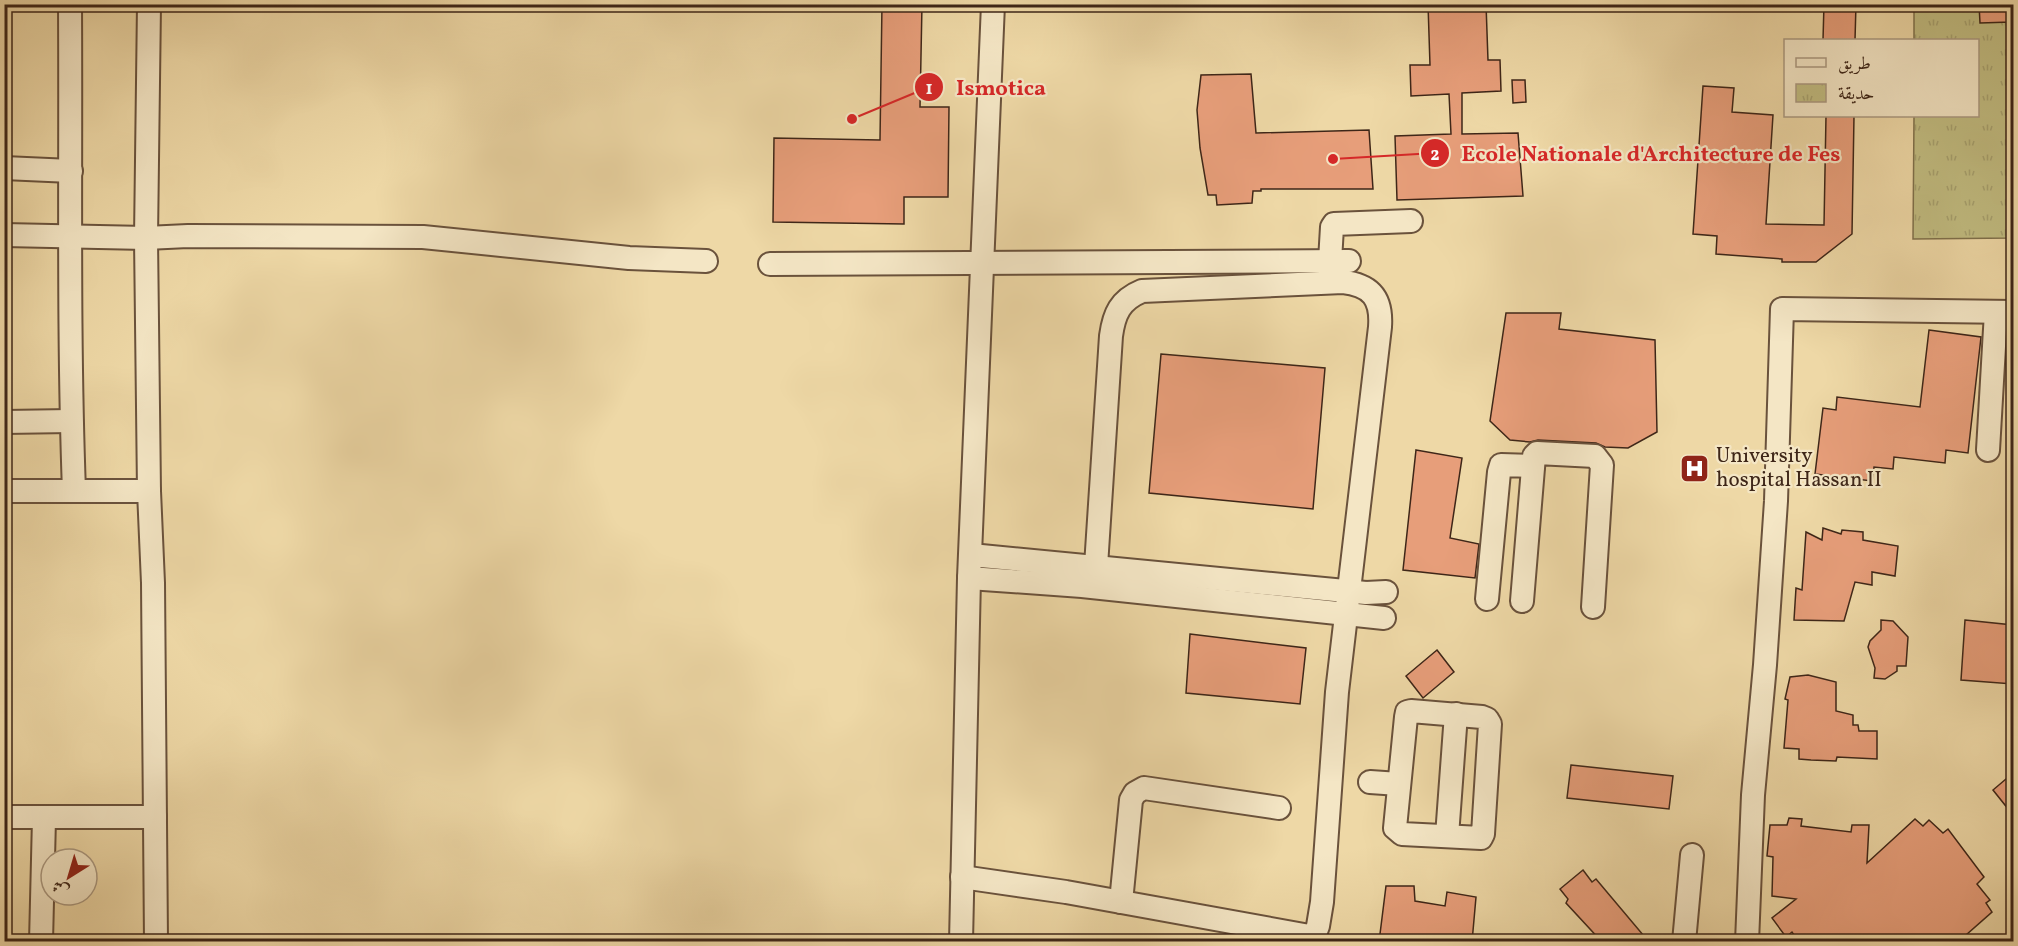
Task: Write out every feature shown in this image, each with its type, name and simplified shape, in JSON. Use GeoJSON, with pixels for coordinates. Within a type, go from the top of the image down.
{"type":"FeatureCollection","features":[{"type":"Feature","properties":{"kind":"street"},"geometry":{"type":"LineString","coordinates":[[70,4],[71,421],[74,491]]}},
{"type":"Feature","properties":{"kind":"street"},"geometry":{"type":"LineString","coordinates":[[149,4],[146,238],[149,490],[153,583],[156,942]]}},
{"type":"Feature","properties":{"kind":"street"},"geometry":{"type":"LineString","coordinates":[[961,942],[969,578],[993,4]]}},
{"type":"Feature","properties":{"kind":"street"},"geometry":{"type":"LineString","coordinates":[[4,168],[71,171]]}},
{"type":"Feature","properties":{"kind":"street"},"geometry":{"type":"LineString","coordinates":[[770,264],[1340,261],[1332,227],[1334,224],[1411,221]]}},
{"type":"Feature","properties":{"kind":"street"},"geometry":{"type":"LineString","coordinates":[[4,235],[146,238],[188,236],[423,237],[628,258],[706,261]]}},
{"type":"Feature","properties":{"kind":"street"},"geometry":{"type":"LineString","coordinates":[[962,877],[1121,902],[1313,939],[1322,902],[1337,692],[1381,319],[1375,296],[1357,283],[1343,282],[1142,291],[1128,298],[1121,305],[1113,321],[1111,336],[1096,566]]}},
{"type":"Feature","properties":{"kind":"street"},"geometry":{"type":"LineString","coordinates":[[1747,942],[1753,795],[1765,665],[1776,501],[1782,309],[2005,312],[1988,450]]}},
{"type":"Feature","properties":{"kind":"street"},"geometry":{"type":"LineString","coordinates":[[4,422],[71,421]]}},
{"type":"Feature","properties":{"kind":"street"},"geometry":{"type":"LineString","coordinates":[[1522,601],[1534,456],[1537,453],[1595,456],[1602,465],[1593,607]]}},
{"type":"Feature","properties":{"kind":"street"},"geometry":{"type":"LineString","coordinates":[[1487,599],[1498,472],[1501,465],[1506,464],[1533,466]]}},
{"type":"Feature","properties":{"kind":"street"},"geometry":{"type":"LineString","coordinates":[[4,491],[149,490]]}},
{"type":"Feature","properties":{"kind":"street"},"geometry":{"type":"LineString","coordinates":[[971,555],[1068,574],[1346,615],[1384,618]]}},
{"type":"Feature","properties":{"kind":"street"},"geometry":{"type":"LineString","coordinates":[[969,578],[1068,574],[1096,566],[1350,591],[1386,592]]}},
{"type":"Feature","properties":{"kind":"street"},"geometry":{"type":"LineString","coordinates":[[1407,712],[1456,714],[1482,717],[1490,724],[1481,838],[1397,832],[1395,828],[1407,712]]}},
{"type":"Feature","properties":{"kind":"street"},"geometry":{"type":"LineString","coordinates":[[1447,836],[1456,714]]}},
{"type":"Feature","properties":{"kind":"street"},"geometry":{"type":"LineString","coordinates":[[1370,782],[1399,784]]}},
{"type":"Feature","properties":{"kind":"street"},"geometry":{"type":"LineString","coordinates":[[1121,902],[1131,800],[1135,793],[1144,788],[1279,808]]}},
{"type":"Feature","properties":{"kind":"street"},"geometry":{"type":"LineString","coordinates":[[4,818],[155,818]]}},
{"type":"Feature","properties":{"kind":"street"},"geometry":{"type":"LineString","coordinates":[[41,942],[44,818]]}},
{"type":"Feature","properties":{"kind":"street"},"geometry":{"type":"LineString","coordinates":[[1684,942],[1692,855]]}},
{"type":"Feature","properties":{"kind":"green space"},"geometry":{"type":"Polygon","coordinates":[[[1914,5],[2013,5],[2013,238],[1913,239],[1914,117],[1979,117],[1979,39],[1914,39],[1914,5]]]}},
{"type":"Feature","properties":{"kind":"building"},"geometry":{"type":"Polygon","coordinates":[[[882,4],[922,4],[920,107],[949,107],[948,197],[904,197],[904,224],[773,222],[774,138],[880,140],[882,4]]]}},
{"type":"Feature","properties":{"kind":"building"},"geometry":{"type":"Polygon","coordinates":[[[1428,4],[1486,4],[1488,60],[1500,60],[1501,91],[1462,93],[1462,134],[1518,133],[1523,196],[1397,200],[1395,136],[1451,134],[1449,94],[1411,96],[1410,65],[1430,65],[1428,4]]]}},
{"type":"Feature","properties":{"kind":"building"},"geometry":{"type":"Polygon","coordinates":[[[1824,4],[1856,4],[1855,39],[1823,39],[1824,4]]]}},
{"type":"Feature","properties":{"kind":"building"},"geometry":{"type":"Polygon","coordinates":[[[1979,4],[2010,4],[2011,22],[1980,23],[1979,4]]]}},
{"type":"Feature","properties":{"kind":"building"},"geometry":{"type":"Polygon","coordinates":[[[1251,74],[1256,133],[1369,130],[1373,189],[1261,189],[1261,191],[1253,191],[1252,203],[1217,205],[1216,195],[1208,195],[1200,148],[1197,110],[1201,75],[1251,74]]]}},
{"type":"Feature","properties":{"kind":"building"},"geometry":{"type":"Polygon","coordinates":[[[1512,80],[1525,80],[1526,102],[1513,103],[1512,80]]]}},
{"type":"Feature","properties":{"kind":"building"},"geometry":{"type":"Polygon","coordinates":[[[1703,86],[1734,88],[1732,112],[1773,115],[1766,224],[1824,225],[1826,117],[1854,117],[1852,234],[1816,262],[1782,262],[1782,259],[1716,254],[1717,236],[1693,234],[1703,86]]]}},
{"type":"Feature","properties":{"kind":"building"},"geometry":{"type":"Polygon","coordinates":[[[1506,313],[1561,313],[1559,329],[1655,340],[1657,432],[1628,448],[1605,447],[1596,443],[1510,440],[1490,421],[1506,313]]]}},
{"type":"Feature","properties":{"kind":"building"},"geometry":{"type":"Polygon","coordinates":[[[1929,330],[1981,337],[1968,453],[1946,450],[1945,463],[1894,457],[1893,469],[1874,467],[1872,481],[1815,474],[1823,408],[1836,410],[1837,397],[1920,407],[1929,330]]]}},
{"type":"Feature","properties":{"kind":"building"},"geometry":{"type":"Polygon","coordinates":[[[1161,354],[1325,368],[1313,509],[1149,493],[1161,354]]]}},
{"type":"Feature","properties":{"kind":"building"},"geometry":{"type":"Polygon","coordinates":[[[1416,450],[1462,458],[1450,538],[1479,544],[1475,578],[1403,570],[1416,450]]]}},
{"type":"Feature","properties":{"kind":"building"},"geometry":{"type":"Polygon","coordinates":[[[1823,528],[1841,534],[1842,530],[1863,532],[1863,540],[1898,546],[1895,576],[1872,572],[1872,585],[1855,582],[1844,621],[1794,620],[1796,588],[1802,590],[1806,532],[1822,540],[1823,528]]]}},
{"type":"Feature","properties":{"kind":"building"},"geometry":{"type":"Polygon","coordinates":[[[1881,620],[1893,621],[1908,637],[1906,666],[1897,666],[1897,671],[1885,679],[1874,678],[1875,668],[1868,647],[1870,641],[1881,630],[1881,620]]]}},
{"type":"Feature","properties":{"kind":"building"},"geometry":{"type":"Polygon","coordinates":[[[1965,620],[2013,625],[2013,684],[1961,680],[1965,620]]]}},
{"type":"Feature","properties":{"kind":"building"},"geometry":{"type":"Polygon","coordinates":[[[1190,634],[1306,648],[1300,704],[1186,693],[1190,634]]]}},
{"type":"Feature","properties":{"kind":"building"},"geometry":{"type":"Polygon","coordinates":[[[1437,650],[1454,672],[1423,698],[1406,676],[1437,650]]]}},
{"type":"Feature","properties":{"kind":"building"},"geometry":{"type":"Polygon","coordinates":[[[1808,675],[1836,682],[1836,711],[1853,715],[1853,725],[1858,725],[1859,731],[1877,731],[1877,759],[1837,757],[1836,761],[1799,759],[1799,749],[1784,748],[1788,700],[1785,699],[1790,677],[1808,675]]]}},
{"type":"Feature","properties":{"kind":"building"},"geometry":{"type":"Polygon","coordinates":[[[1571,765],[1673,776],[1669,809],[1567,798],[1571,765]]]}},
{"type":"Feature","properties":{"kind":"building"},"geometry":{"type":"Polygon","coordinates":[[[2013,773],[2013,815],[1993,790],[2013,773]]]}},
{"type":"Feature","properties":{"kind":"building"},"geometry":{"type":"Polygon","coordinates":[[[1789,818],[1802,819],[1801,826],[1851,832],[1852,825],[1869,825],[1867,863],[1915,819],[1923,826],[1929,820],[1943,833],[1948,829],[1984,877],[1977,884],[1990,900],[1986,903],[1992,912],[1958,942],[1799,942],[1792,932],[1786,937],[1772,918],[1796,899],[1772,896],[1773,857],[1767,856],[1770,825],[1787,825],[1789,818]]]}},
{"type":"Feature","properties":{"kind":"building"},"geometry":{"type":"Polygon","coordinates":[[[1583,870],[1592,882],[1596,879],[1649,942],[1602,942],[1566,903],[1568,899],[1560,889],[1583,870]]]}},
{"type":"Feature","properties":{"kind":"building"},"geometry":{"type":"Polygon","coordinates":[[[1386,886],[1414,886],[1415,901],[1445,906],[1447,892],[1476,897],[1472,942],[1379,942],[1386,886]]]}},
{"type":"Feature","properties":{"kind":"place","name":"Ismotica"},"geometry":{"type":"Point","coordinates":[852,119]}},
{"type":"Feature","properties":{"kind":"place","name":"Ecole Nationale d'Architecture de Fes"},"geometry":{"type":"Point","coordinates":[1333,159]}},
{"type":"Feature","properties":{"kind":"place","name":"University hospital Hassan II"},"geometry":{"type":"Point","coordinates":[1695,468]}}]}
